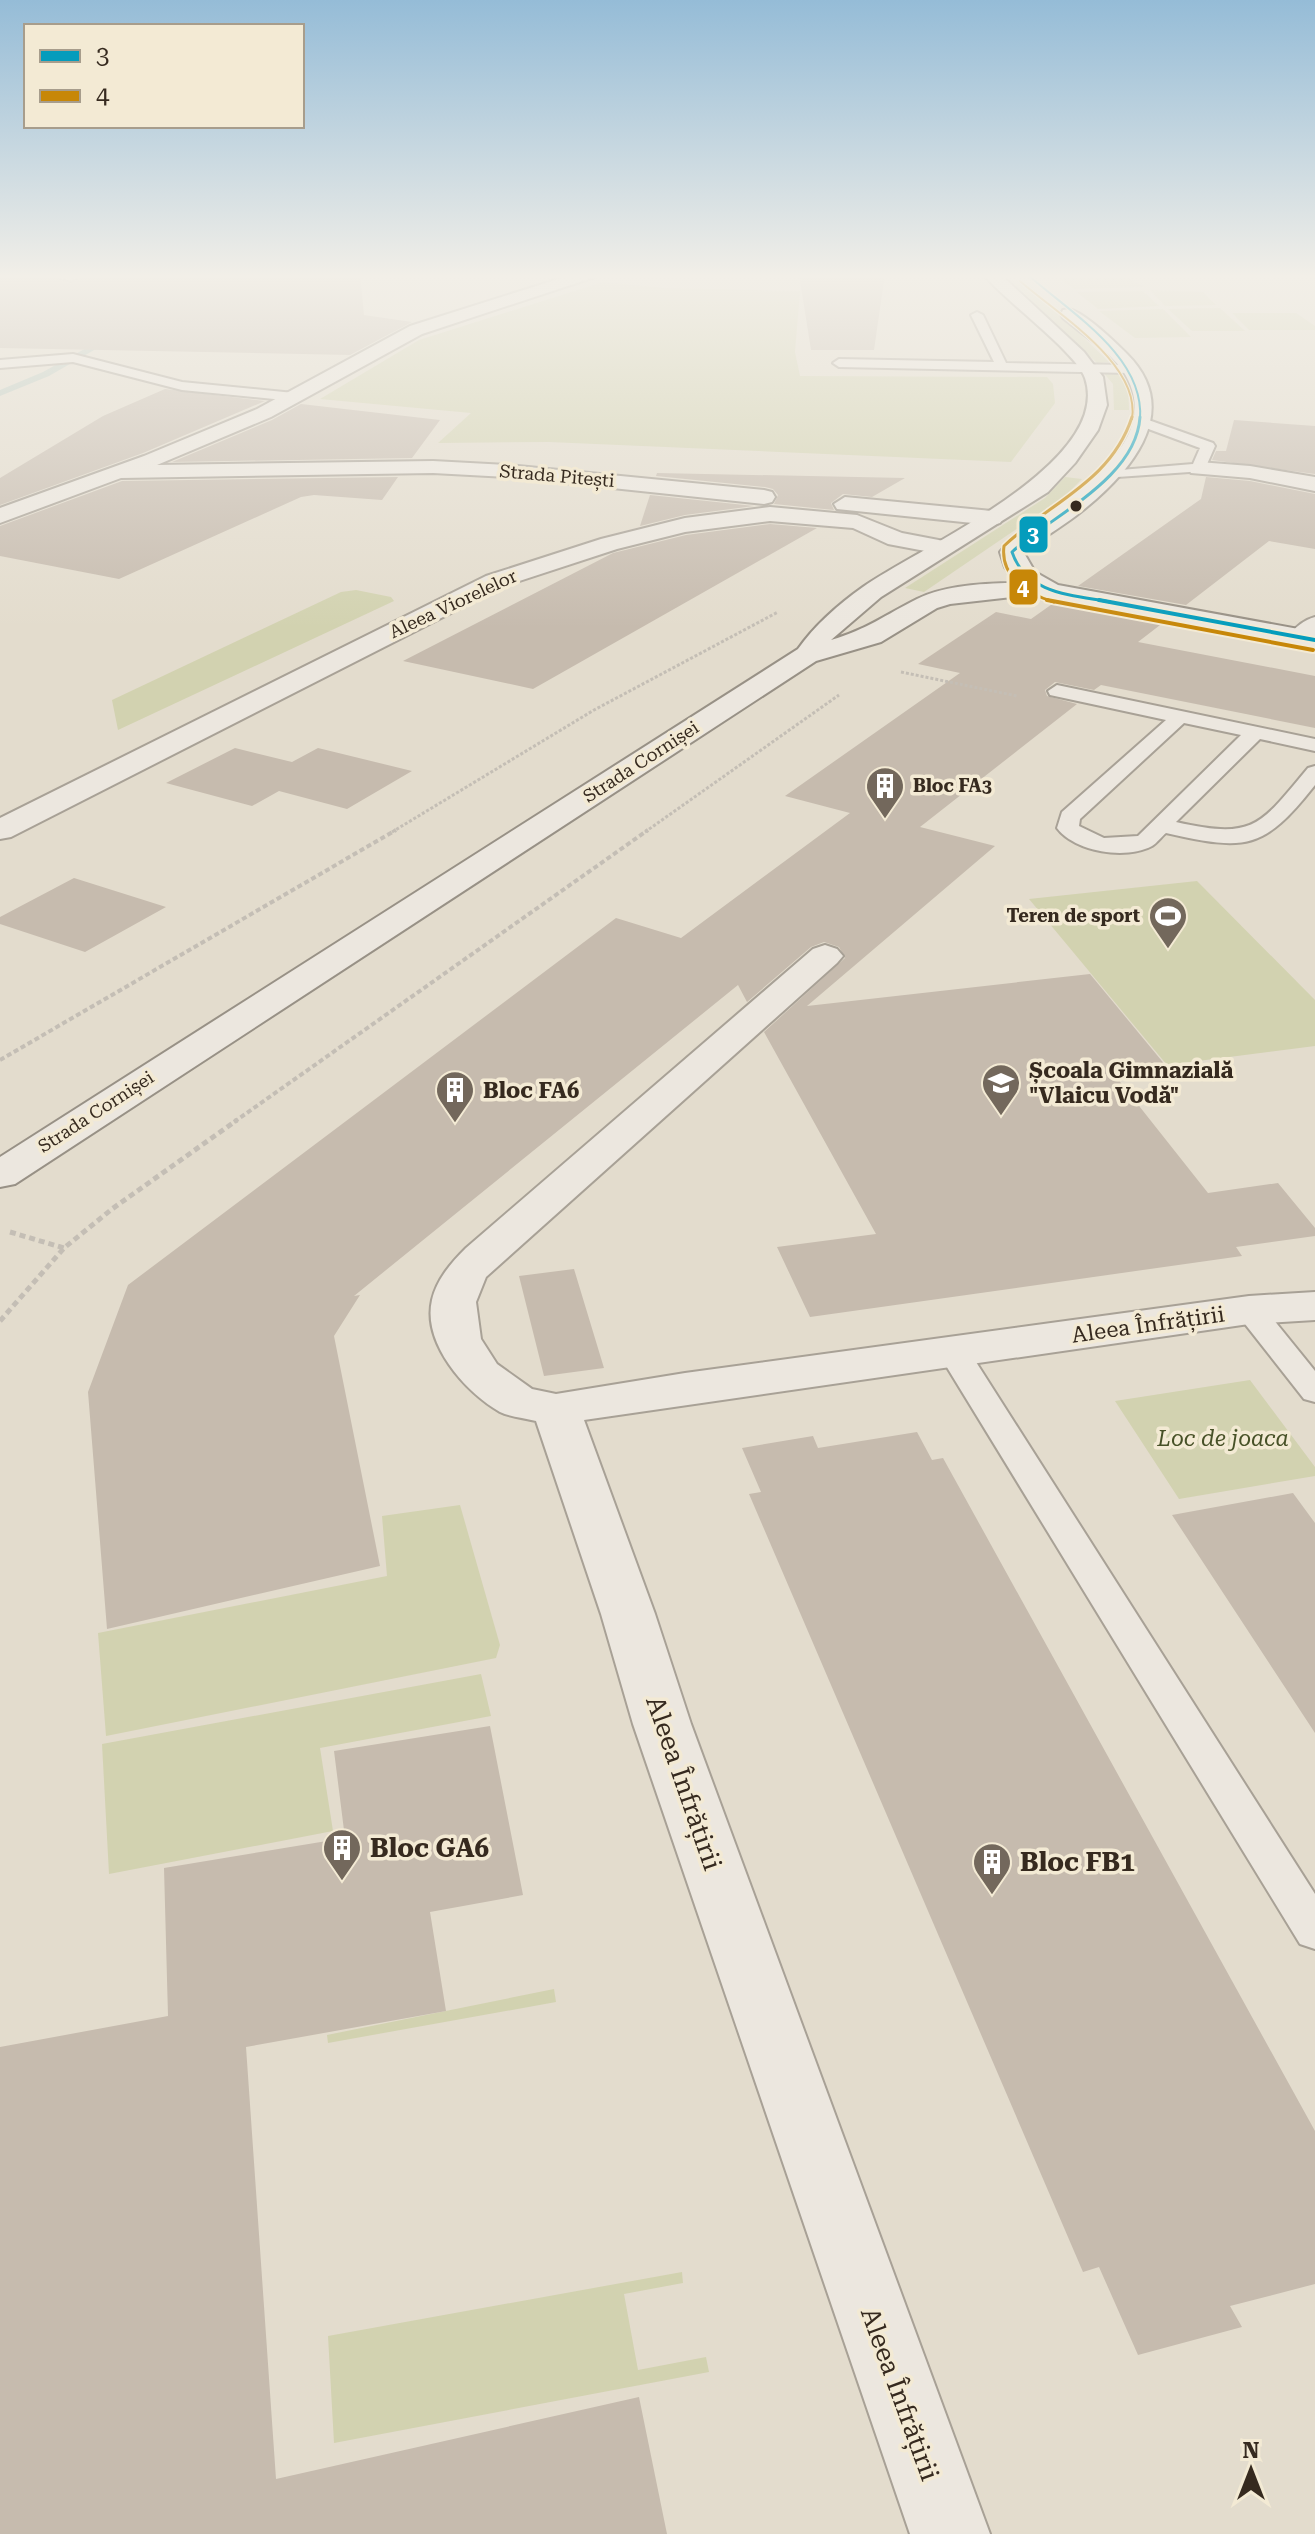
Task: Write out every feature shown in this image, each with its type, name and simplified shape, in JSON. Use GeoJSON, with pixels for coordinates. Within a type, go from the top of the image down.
{"type":"FeatureCollection","features":[{"type":"Feature","properties":{"kind":"street","name":"Strada Pitești"},"geometry":{"type":"LineString","coordinates":[[0,516],[120,472],[264,413],[303,392]]}},
{"type":"Feature","properties":{"kind":"street"},"geometry":{"type":"LineString","coordinates":[[1098,392],[1093,418],[1140,421]]}},
{"type":"Feature","properties":{"kind":"street"},"geometry":{"type":"LineString","coordinates":[[1052,591],[1029,582],[1019,571],[1012,552],[1088,496],[1108,475],[1132,444],[1140,421],[1141,392]]}},
{"type":"Feature","properties":{"kind":"street","name":"Strada Cornișei"},"geometry":{"type":"LineString","coordinates":[[0,1175],[807,655],[821,635],[843,614],[941,547],[1040,487],[1068,459],[1093,418]]}},
{"type":"Feature","properties":{"kind":"street","name":"Strada Pitești"},"geometry":{"type":"LineString","coordinates":[[120,472],[304,467],[507,471],[992,518]]}},
{"type":"Feature","properties":{"kind":"street"},"geometry":{"type":"LineString","coordinates":[[1199,468],[1250,472],[1315,484]]}},
{"type":"Feature","properties":{"kind":"street"},"geometry":{"type":"LineString","coordinates":[[1058,469],[1108,475]]}},
{"type":"Feature","properties":{"kind":"street","name":"Aleea Viorelelor"},"geometry":{"type":"LineString","coordinates":[[0,830],[495,581],[609,544],[685,525],[770,514],[857,522],[896,539],[941,547]]}},
{"type":"Feature","properties":{"kind":"street"},"geometry":{"type":"LineString","coordinates":[[807,655],[872,636],[928,603],[947,597],[1012,590],[1052,591],[1310,634]]}},
{"type":"Feature","properties":{"kind":"street"},"geometry":{"type":"LineString","coordinates":[[556,1409],[518,1402],[480,1374],[458,1339],[454,1302],[466,1273],[825,956]]}},
{"type":"Feature","properties":{"kind":"street","name":"Aleea Înfrățirii"},"geometry":{"type":"LineString","coordinates":[[950,2534],[662,1724],[623,1600],[556,1409],[1249,1310],[1315,1306]]}},
{"type":"Feature","properties":{"kind":"lane"},"geometry":{"type":"LineString","coordinates":[[246,392],[294,397]]}},
{"type":"Feature","properties":{"kind":"lane"},"geometry":{"type":"LineString","coordinates":[[1108,475],[1199,468],[1208,446],[1140,421]]}},
{"type":"Feature","properties":{"kind":"lane"},"geometry":{"type":"LineString","coordinates":[[1057,691],[1315,745]]}},
{"type":"Feature","properties":{"kind":"lane"},"geometry":{"type":"LineString","coordinates":[[1180,717],[1070,817],[1068,828],[1079,839],[1126,845],[1145,841],[1255,733]]}},
{"type":"Feature","properties":{"kind":"lane"},"geometry":{"type":"LineString","coordinates":[[1161,825],[1213,836],[1242,836],[1267,827],[1315,772]]}},
{"type":"Feature","properties":{"kind":"lane","name":"Aleea Înfrățirii"},"geometry":{"type":"LineString","coordinates":[[1249,1310],[1315,1392]]}},
{"type":"Feature","properties":{"kind":"lane"},"geometry":{"type":"LineString","coordinates":[[953,1351],[1315,1931]]}},
{"type":"Feature","properties":{"kind":"path"},"geometry":{"type":"LineString","coordinates":[[0,1060],[379,840],[594,710],[783,609]]}},
{"type":"Feature","properties":{"kind":"path"},"geometry":{"type":"LineString","coordinates":[[893,670],[1028,698],[1057,691]]}},
{"type":"Feature","properties":{"kind":"path"},"geometry":{"type":"LineString","coordinates":[[0,1321],[64,1248],[112,1209],[841,693]]}},
{"type":"Feature","properties":{"kind":"path"},"geometry":{"type":"LineString","coordinates":[[10,1232],[64,1248]]}},
{"type":"Feature","properties":{"kind":"green space"},"geometry":{"type":"Polygon","coordinates":[[[331,392],[1054,392],[1055,403],[1011,462],[549,442],[438,443],[471,413],[320,399],[331,392]]]}},
{"type":"Feature","properties":{"kind":"green space"},"geometry":{"type":"Polygon","coordinates":[[[1113,392],[1128,392],[1129,410],[1114,410],[1113,392]]]}},
{"type":"Feature","properties":{"kind":"green space"},"geometry":{"type":"Polygon","coordinates":[[[1065,477],[1082,479],[1065,496],[924,592],[905,588],[1045,498],[1065,477]]]}},
{"type":"Feature","properties":{"kind":"green space"},"geometry":{"type":"Polygon","coordinates":[[[356,590],[391,597],[394,601],[118,730],[112,700],[341,592],[356,590]]]}},
{"type":"Feature","properties":{"kind":"green space","name":"Teren de sport"},"geometry":{"type":"Polygon","coordinates":[[[1197,881],[1315,1000],[1315,1046],[1167,1065],[1029,899],[1197,881]]]}},
{"type":"Feature","properties":{"kind":"green space","name":"Loc de joaca"},"geometry":{"type":"Polygon","coordinates":[[[1250,1380],[1315,1467],[1315,1476],[1179,1499],[1115,1401],[1250,1380]]]}},
{"type":"Feature","properties":{"kind":"green space"},"geometry":{"type":"Polygon","coordinates":[[[460,1505],[500,1645],[496,1658],[106,1736],[98,1633],[387,1576],[382,1516],[460,1505]]]}},
{"type":"Feature","properties":{"kind":"green space"},"geometry":{"type":"Polygon","coordinates":[[[481,1674],[491,1716],[320,1748],[333,1831],[109,1874],[102,1744],[481,1674]]]}},
{"type":"Feature","properties":{"kind":"green space"},"geometry":{"type":"Polygon","coordinates":[[[554,1989],[556,2002],[328,2043],[327,2035],[554,1989]]]}},
{"type":"Feature","properties":{"kind":"green space"},"geometry":{"type":"Polygon","coordinates":[[[682,2272],[683,2283],[624,2294],[638,2370],[706,2357],[709,2372],[334,2443],[328,2336],[682,2272]]]}},
{"type":"Feature","properties":{"kind":"building"},"geometry":{"type":"Polygon","coordinates":[[[158,392],[192,392],[265,401],[143,453],[0,505],[0,478],[103,416],[158,392]]]}},
{"type":"Feature","properties":{"kind":"building"},"geometry":{"type":"Polygon","coordinates":[[[301,404],[440,420],[412,458],[172,462],[272,420],[301,404]]]}},
{"type":"Feature","properties":{"kind":"building"},"geometry":{"type":"Polygon","coordinates":[[[1234,420],[1315,426],[1315,474],[1212,460],[1216,451],[1226,451],[1234,420]]]}},
{"type":"Feature","properties":{"kind":"building"},"geometry":{"type":"Polygon","coordinates":[[[657,473],[905,478],[872,497],[843,494],[831,503],[834,510],[774,504],[778,495],[773,489],[765,487],[656,476],[657,473]]]}},
{"type":"Feature","properties":{"kind":"building"},"geometry":{"type":"Polygon","coordinates":[[[398,477],[382,500],[314,495],[301,497],[119,579],[0,556],[0,526],[122,481],[398,477]]]}},
{"type":"Feature","properties":{"kind":"building"},"geometry":{"type":"Polygon","coordinates":[[[1206,477],[1250,481],[1315,494],[1315,549],[1269,541],[1186,605],[1078,586],[1201,499],[1206,477]]]}},
{"type":"Feature","properties":{"kind":"building"},"geometry":{"type":"Polygon","coordinates":[[[650,495],[754,506],[685,515],[640,526],[650,495]]]}},
{"type":"Feature","properties":{"kind":"building"},"geometry":{"type":"Polygon","coordinates":[[[770,524],[817,528],[533,689],[403,661],[613,553],[686,535],[770,524]]]}},
{"type":"Feature","properties":{"kind":"building"},"geometry":{"type":"Polygon","coordinates":[[[1055,602],[1164,622],[1138,642],[1315,676],[1315,728],[1101,685],[1094,690],[1055,682],[1045,690],[1047,696],[1077,704],[920,827],[995,846],[807,1006],[1090,974],[1166,1066],[1113,1073],[1208,1193],[1278,1183],[1315,1228],[1315,1236],[1236,1247],[1242,1256],[810,1317],[777,1247],[876,1234],[764,1032],[845,958],[839,947],[824,942],[811,947],[747,1002],[738,985],[354,1296],[360,1295],[334,1336],[380,1566],[107,1629],[88,1392],[128,1285],[616,918],[681,938],[850,813],[785,796],[960,673],[918,664],[996,612],[1031,619],[1055,602]]]}},
{"type":"Feature","properties":{"kind":"building"},"geometry":{"type":"Polygon","coordinates":[[[235,748],[292,762],[318,748],[412,771],[347,809],[279,791],[252,806],[166,783],[235,748]]]}},
{"type":"Feature","properties":{"kind":"building"},"geometry":{"type":"Polygon","coordinates":[[[74,878],[166,907],[85,952],[0,924],[0,917],[74,878]]]}},
{"type":"Feature","properties":{"kind":"building"},"geometry":{"type":"Polygon","coordinates":[[[574,1269],[604,1368],[544,1376],[519,1276],[574,1269]]]}},
{"type":"Feature","properties":{"kind":"building"},"geometry":{"type":"Polygon","coordinates":[[[917,1432],[932,1460],[943,1458],[1315,2131],[1315,2284],[1230,2306],[1242,2327],[1138,2355],[1099,2267],[1083,2272],[749,1494],[761,1492],[742,1448],[813,1436],[818,1448],[917,1432]]]}},
{"type":"Feature","properties":{"kind":"building"},"geometry":{"type":"Polygon","coordinates":[[[1293,1493],[1315,1523],[1315,1733],[1172,1515],[1293,1493]]]}},
{"type":"Feature","properties":{"kind":"building"},"geometry":{"type":"Polygon","coordinates":[[[490,1726],[523,1895],[430,1912],[446,2011],[246,2047],[276,2479],[639,2397],[667,2534],[0,2534],[0,2047],[168,2016],[164,1868],[345,1838],[334,1751],[490,1726]]]}},
{"type":"Feature","properties":{"kind":"transit line","name":"4"},"geometry":{"type":"LineString","coordinates":[[1131,392],[1132,417],[1120,446],[1078,492],[1004,546],[1003,556],[1009,574],[1032,593],[1050,601],[1313,650]]}},
{"type":"Feature","properties":{"kind":"transit line","name":"3"},"geometry":{"type":"LineString","coordinates":[[1139,392],[1142,400],[1140,429],[1122,461],[1087,497],[1012,552],[1017,567],[1026,578],[1052,591],[1315,640]]}},
{"type":"Feature","properties":{"kind":"place","name":"Bloc FA3"},"geometry":{"type":"Point","coordinates":[885,820]}},
{"type":"Feature","properties":{"kind":"place","name":"Teren de sport"},"geometry":{"type":"Point","coordinates":[1168,950]}},
{"type":"Feature","properties":{"kind":"place","name":"Școala Gimnazială \"Vlaicu Vodă\""},"geometry":{"type":"Point","coordinates":[1001,1117]}},
{"type":"Feature","properties":{"kind":"place","name":"Bloc FA6"},"geometry":{"type":"Point","coordinates":[455,1124]}},
{"type":"Feature","properties":{"kind":"place","name":"Bloc GA6"},"geometry":{"type":"Point","coordinates":[342,1882]}},
{"type":"Feature","properties":{"kind":"place","name":"Bloc FB1"},"geometry":{"type":"Point","coordinates":[992,1896]}}]}
